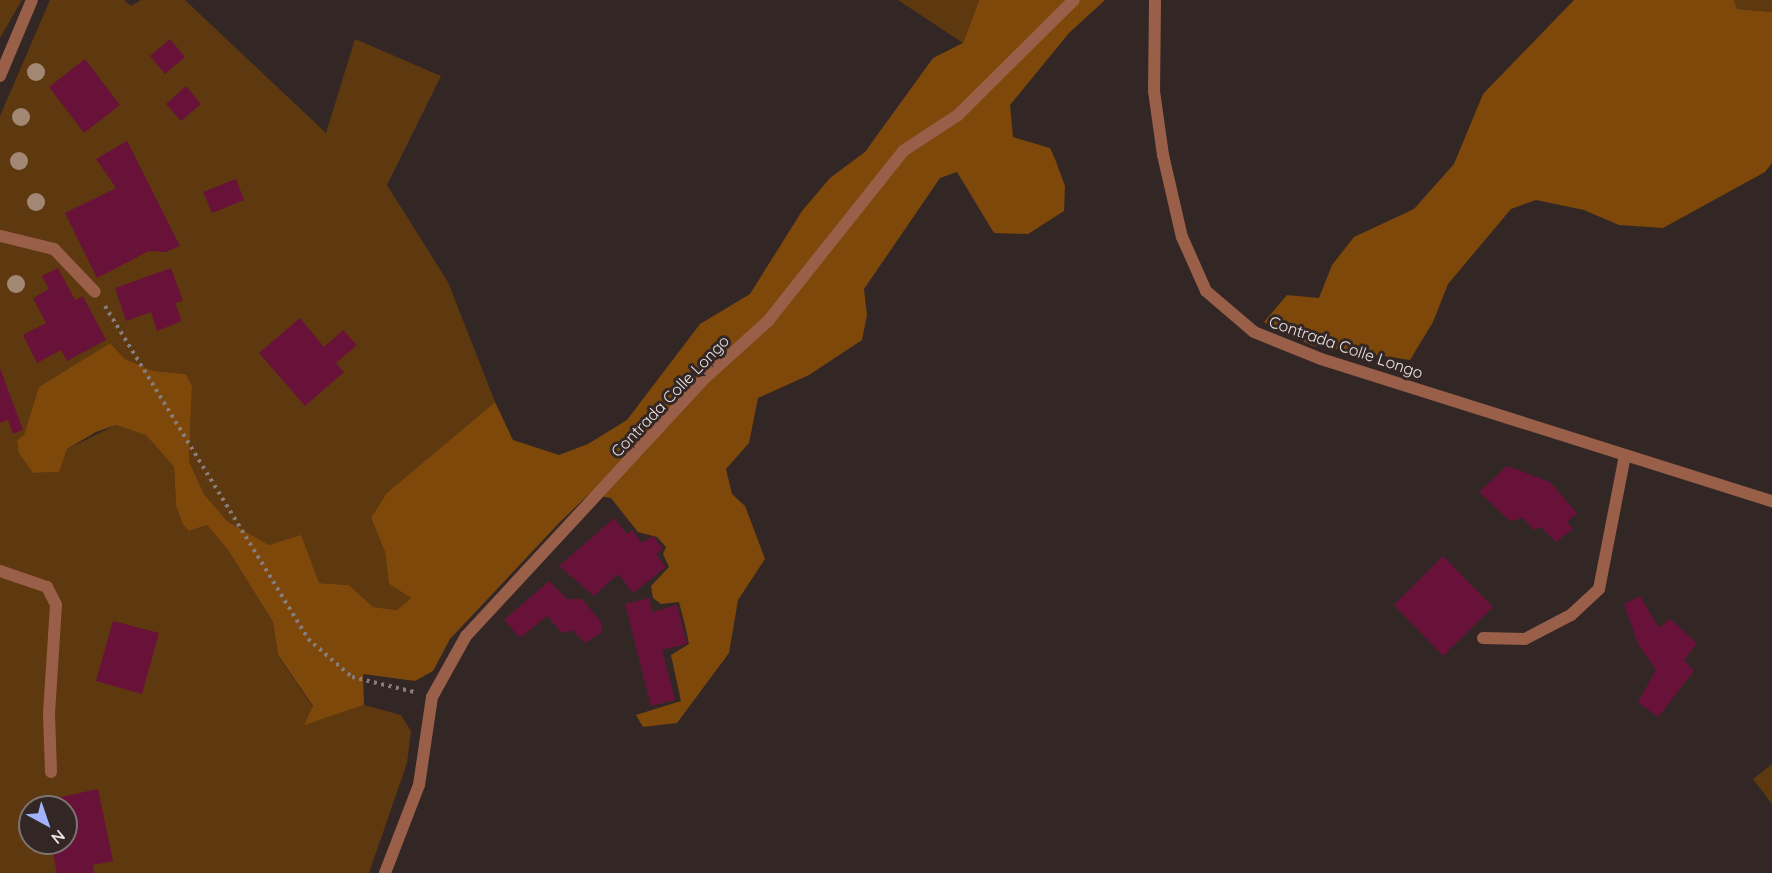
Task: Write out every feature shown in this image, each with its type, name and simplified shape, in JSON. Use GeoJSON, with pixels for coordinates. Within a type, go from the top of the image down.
{"type":"FeatureCollection","features":[{"type":"Feature","properties":{"kind":"street"},"geometry":{"type":"LineString","coordinates":[[0,76],[32,0]]}},
{"type":"Feature","properties":{"kind":"street","name":"Contrada Colle Longo"},"geometry":{"type":"LineString","coordinates":[[385,873],[418,785],[432,697],[466,636],[706,377],[768,321],[903,151],[958,115],[1074,0]]}},
{"type":"Feature","properties":{"kind":"street","name":"Contrada Colle Longo"},"geometry":{"type":"LineString","coordinates":[[1155,0],[1154,91],[1163,155],[1182,237],[1206,291],[1254,332],[1321,359],[1772,501]]}},
{"type":"Feature","properties":{"kind":"street"},"geometry":{"type":"LineString","coordinates":[[0,227],[0,236],[54,249],[95,292]]}},
{"type":"Feature","properties":{"kind":"street"},"geometry":{"type":"LineString","coordinates":[[1483,638],[1525,639],[1571,615],[1599,589],[1625,455]]}},
{"type":"Feature","properties":{"kind":"street"},"geometry":{"type":"LineString","coordinates":[[0,571],[47,587],[56,605],[48,714],[51,771]]}},
{"type":"Feature","properties":{"kind":"path"},"geometry":{"type":"LineString","coordinates":[[95,292],[308,639],[352,677],[432,697]]}},
{"type":"Feature","properties":{"kind":"shaded area"},"geometry":{"type":"Polygon","coordinates":[[[0,0],[22,0],[0,38],[0,0]]]}},
{"type":"Feature","properties":{"kind":"shaded area"},"geometry":{"type":"Polygon","coordinates":[[[50,0],[124,0],[131,6],[141,0],[185,0],[326,133],[355,39],[441,76],[387,185],[448,282],[495,402],[416,469],[371,518],[385,552],[389,584],[411,598],[397,610],[373,607],[349,585],[319,583],[269,545],[227,521],[204,494],[189,461],[192,386],[186,374],[154,371],[125,359],[110,343],[40,387],[24,436],[33,473],[58,472],[67,449],[116,425],[146,434],[174,467],[176,506],[189,531],[207,525],[228,550],[273,622],[278,656],[313,707],[305,724],[364,705],[401,715],[411,731],[407,763],[369,873],[0,873],[0,116],[50,0]]]}},
{"type":"Feature","properties":{"kind":"shaded area"},"geometry":{"type":"Polygon","coordinates":[[[898,0],[979,0],[963,43],[898,0]]]}},
{"type":"Feature","properties":{"kind":"shaded area"},"geometry":{"type":"Polygon","coordinates":[[[979,0],[1105,0],[1069,33],[1010,105],[1013,137],[1050,148],[1065,186],[1064,211],[1028,234],[994,233],[957,172],[940,178],[864,289],[867,315],[862,340],[809,375],[758,398],[749,443],[726,469],[732,494],[745,506],[765,559],[738,600],[729,653],[677,723],[643,727],[636,715],[681,701],[671,655],[689,644],[679,602],[661,604],[653,598],[651,586],[669,567],[663,554],[666,547],[657,537],[638,532],[611,498],[589,494],[559,523],[450,639],[433,671],[415,681],[363,674],[364,705],[304,725],[313,706],[278,655],[273,622],[228,550],[207,525],[189,531],[183,524],[176,506],[174,467],[146,435],[116,425],[96,432],[67,449],[59,472],[33,473],[19,453],[17,441],[24,435],[39,387],[110,343],[125,359],[154,371],[186,374],[192,386],[189,461],[204,494],[227,521],[269,545],[301,535],[319,583],[349,585],[373,607],[397,610],[411,598],[389,584],[385,552],[371,518],[387,493],[495,402],[513,440],[559,455],[588,444],[627,420],[700,324],[750,294],[802,211],[830,178],[865,152],[933,58],[963,43],[979,0]]]}},
{"type":"Feature","properties":{"kind":"shaded area"},"geometry":{"type":"Polygon","coordinates":[[[1574,0],[1734,0],[1737,9],[1772,12],[1772,163],[1765,172],[1663,228],[1619,225],[1584,210],[1536,200],[1511,209],[1448,284],[1433,322],[1410,360],[1311,345],[1264,322],[1287,295],[1319,298],[1332,265],[1354,237],[1414,209],[1454,164],[1483,94],[1574,0]]]}},
{"type":"Feature","properties":{"kind":"shaded area"},"geometry":{"type":"Polygon","coordinates":[[[1734,0],[1772,0],[1772,12],[1737,9],[1734,0]]]}},
{"type":"Feature","properties":{"kind":"shaded area"},"geometry":{"type":"Polygon","coordinates":[[[1772,764],[1772,804],[1753,779],[1772,764]]]}},
{"type":"Feature","properties":{"kind":"building"},"geometry":{"type":"Polygon","coordinates":[[[170,39],[185,57],[165,74],[150,56],[170,39]]]}},
{"type":"Feature","properties":{"kind":"building"},"geometry":{"type":"Polygon","coordinates":[[[85,59],[120,105],[84,133],[49,87],[85,59]]]}},
{"type":"Feature","properties":{"kind":"building"},"geometry":{"type":"Polygon","coordinates":[[[186,86],[201,104],[181,121],[166,104],[186,86]]]}},
{"type":"Feature","properties":{"kind":"building"},"geometry":{"type":"Polygon","coordinates":[[[127,141],[180,246],[166,252],[149,251],[97,278],[65,213],[116,188],[96,159],[127,141]]]}},
{"type":"Feature","properties":{"kind":"building"},"geometry":{"type":"Polygon","coordinates":[[[236,179],[244,200],[212,213],[203,192],[236,179]]]}},
{"type":"Feature","properties":{"kind":"building"},"geometry":{"type":"Polygon","coordinates":[[[58,268],[75,300],[83,296],[106,340],[67,361],[61,350],[37,363],[23,335],[46,323],[33,298],[49,289],[42,276],[58,268]]]}},
{"type":"Feature","properties":{"kind":"building"},"geometry":{"type":"Polygon","coordinates":[[[171,268],[183,301],[175,303],[182,321],[157,331],[151,312],[126,321],[115,288],[171,268]]]}},
{"type":"Feature","properties":{"kind":"building"},"geometry":{"type":"Polygon","coordinates":[[[300,318],[324,347],[343,330],[357,345],[336,363],[344,372],[305,406],[259,353],[300,318]]]}},
{"type":"Feature","properties":{"kind":"building"},"geometry":{"type":"Polygon","coordinates":[[[0,368],[23,430],[13,434],[8,420],[0,423],[0,368]]]}},
{"type":"Feature","properties":{"kind":"building"},"geometry":{"type":"Polygon","coordinates":[[[1507,466],[1550,482],[1577,513],[1567,522],[1573,529],[1556,542],[1541,527],[1534,530],[1523,518],[1510,521],[1479,492],[1507,466]]]}},
{"type":"Feature","properties":{"kind":"building"},"geometry":{"type":"Polygon","coordinates":[[[614,518],[627,534],[632,530],[642,543],[653,536],[663,549],[656,554],[666,567],[633,593],[618,574],[594,596],[559,566],[614,518]]]}},
{"type":"Feature","properties":{"kind":"building"},"geometry":{"type":"Polygon","coordinates":[[[1443,556],[1493,607],[1443,656],[1394,605],[1443,556]]]}},
{"type":"Feature","properties":{"kind":"building"},"geometry":{"type":"Polygon","coordinates":[[[549,581],[567,599],[582,599],[601,622],[602,632],[585,643],[572,630],[562,633],[547,616],[520,638],[504,620],[549,581]]]}},
{"type":"Feature","properties":{"kind":"building"},"geometry":{"type":"Polygon","coordinates":[[[1640,596],[1659,628],[1670,619],[1697,643],[1684,660],[1694,671],[1658,717],[1638,702],[1656,670],[1638,644],[1624,604],[1640,596]]]}},
{"type":"Feature","properties":{"kind":"building"},"geometry":{"type":"Polygon","coordinates":[[[649,598],[652,612],[677,605],[687,644],[662,650],[675,700],[651,706],[625,604],[649,598]]]}},
{"type":"Feature","properties":{"kind":"building"},"geometry":{"type":"Polygon","coordinates":[[[113,621],[159,633],[142,694],[96,681],[113,621]]]}},
{"type":"Feature","properties":{"kind":"building"},"geometry":{"type":"Polygon","coordinates":[[[98,789],[113,861],[93,865],[94,873],[57,873],[53,855],[78,855],[78,795],[70,795],[98,789]]]}}]}
